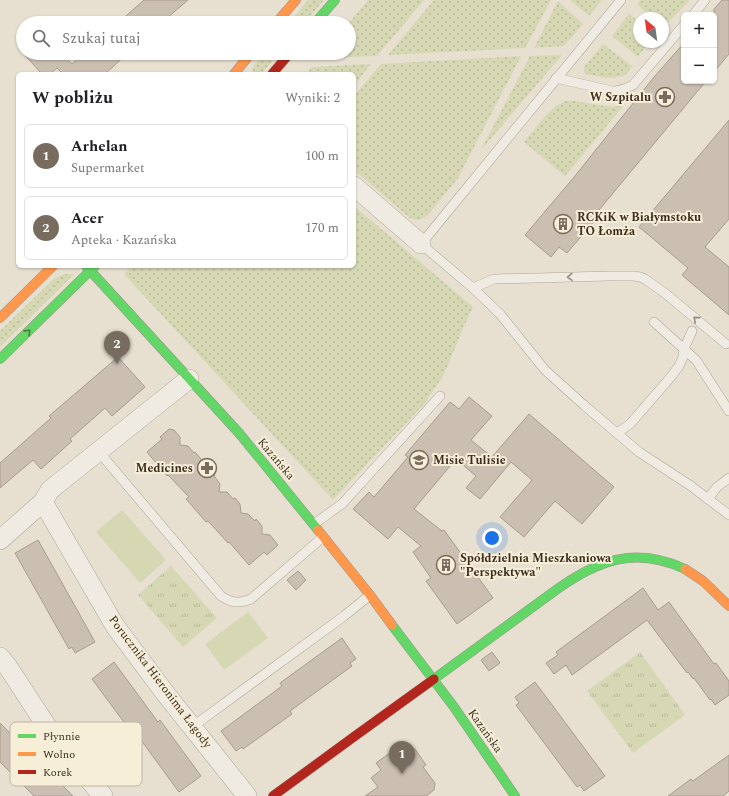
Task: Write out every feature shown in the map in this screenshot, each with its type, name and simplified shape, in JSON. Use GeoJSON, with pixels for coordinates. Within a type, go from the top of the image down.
{"type":"FeatureCollection","features":[{"type":"Feature","properties":{"kind":"street"},"geometry":{"type":"LineString","coordinates":[[282,16],[296,0]]}},
{"type":"Feature","properties":{"kind":"street"},"geometry":{"type":"LineString","coordinates":[[321,16],[335,0]]}},
{"type":"Feature","properties":{"kind":"street"},"geometry":{"type":"LineString","coordinates":[[236,72],[245,60]]}},
{"type":"Feature","properties":{"kind":"street"},"geometry":{"type":"LineString","coordinates":[[274,72],[284,60]]}},
{"type":"Feature","properties":{"kind":"street"},"geometry":{"type":"LineString","coordinates":[[356,188],[421,244]]}},
{"type":"Feature","properties":{"kind":"street"},"geometry":{"type":"LineString","coordinates":[[0,318],[51,268]]}},
{"type":"Feature","properties":{"kind":"street"},"geometry":{"type":"LineString","coordinates":[[0,359],[91,268]]}},
{"type":"Feature","properties":{"kind":"street","name":"Kazańska"},"geometry":{"type":"LineString","coordinates":[[91,268],[239,434],[314,524],[434,680],[515,796]]}},
{"type":"Feature","properties":{"kind":"street"},"geometry":{"type":"LineString","coordinates":[[0,540],[43,502],[50,490],[189,379]]}},
{"type":"Feature","properties":{"kind":"street","name":"Porucznika Hieronima Łagody"},"geometry":{"type":"LineString","coordinates":[[43,502],[115,626],[135,654],[247,796]]}},
{"type":"Feature","properties":{"kind":"street"},"geometry":{"type":"LineString","coordinates":[[272,796],[434,680],[509,623],[579,574],[594,567],[607,562],[622,559],[659,559],[680,566],[689,571],[712,589],[729,606]]}},
{"type":"Feature","properties":{"kind":"street"},"geometry":{"type":"LineString","coordinates":[[0,657],[44,722]]}},
{"type":"Feature","properties":{"kind":"street"},"geometry":{"type":"LineString","coordinates":[[94,786],[103,796]]}},
{"type":"Feature","properties":{"kind":"lane"},"geometry":{"type":"LineString","coordinates":[[621,0],[421,244],[473,288],[500,314],[546,370],[584,406],[639,452],[691,486],[729,515]]}},
{"type":"Feature","properties":{"kind":"lane"},"geometry":{"type":"LineString","coordinates":[[695,12],[705,0]]}},
{"type":"Feature","properties":{"kind":"lane"},"geometry":{"type":"LineString","coordinates":[[556,78],[612,91],[624,90],[633,85],[681,29]]}},
{"type":"Feature","properties":{"kind":"lane"},"geometry":{"type":"LineString","coordinates":[[473,288],[494,279],[609,276],[640,277],[666,294],[726,344]]}},
{"type":"Feature","properties":{"kind":"lane"},"geometry":{"type":"LineString","coordinates":[[654,322],[696,360],[729,411]]}},
{"type":"Feature","properties":{"kind":"lane"},"geometry":{"type":"LineString","coordinates":[[617,433],[630,424],[679,366],[692,330]]}},
{"type":"Feature","properties":{"kind":"lane"},"geometry":{"type":"LineString","coordinates":[[314,524],[342,504],[440,396]]}},
{"type":"Feature","properties":{"kind":"lane"},"geometry":{"type":"LineString","coordinates":[[99,452],[221,596],[228,601],[243,602],[251,599],[324,537]]}},
{"type":"Feature","properties":{"kind":"lane"},"geometry":{"type":"LineString","coordinates":[[708,499],[717,487],[729,478]]}},
{"type":"Feature","properties":{"kind":"lane"},"geometry":{"type":"LineString","coordinates":[[192,727],[344,616],[370,595]]}},
{"type":"Feature","properties":{"kind":"green space"},"geometry":{"type":"Polygon","coordinates":[[[308,0],[324,0],[310,16],[295,16],[308,0]]]}},
{"type":"Feature","properties":{"kind":"green space"},"geometry":{"type":"Polygon","coordinates":[[[368,0],[424,0],[377,56],[356,57],[356,16],[355,16],[368,0]]]}},
{"type":"Feature","properties":{"kind":"green space"},"geometry":{"type":"Polygon","coordinates":[[[434,0],[551,0],[525,48],[388,55],[434,0]]]}},
{"type":"Feature","properties":{"kind":"green space"},"geometry":{"type":"Polygon","coordinates":[[[570,0],[602,0],[589,16],[570,0]]]}},
{"type":"Feature","properties":{"kind":"green space"},"geometry":{"type":"Polygon","coordinates":[[[640,0],[689,0],[669,22],[669,12],[646,12],[637,4],[640,0]]]}},
{"type":"Feature","properties":{"kind":"green space"},"geometry":{"type":"Polygon","coordinates":[[[558,1],[583,24],[564,46],[534,48],[558,1]]]}},
{"type":"Feature","properties":{"kind":"green space"},"geometry":{"type":"Polygon","coordinates":[[[629,14],[633,17],[633,48],[645,48],[638,57],[612,36],[629,14]]]}},
{"type":"Feature","properties":{"kind":"green space"},"geometry":{"type":"Polygon","coordinates":[[[603,44],[632,66],[627,73],[622,76],[612,78],[586,74],[584,72],[584,67],[603,44]]]}},
{"type":"Feature","properties":{"kind":"green space"},"geometry":{"type":"Polygon","coordinates":[[[562,55],[481,150],[530,56],[562,55]]]}},
{"type":"Feature","properties":{"kind":"green space"},"geometry":{"type":"Polygon","coordinates":[[[521,56],[458,178],[428,215],[422,219],[415,220],[410,218],[356,172],[356,94],[381,64],[521,56]]]}},
{"type":"Feature","properties":{"kind":"green space"},"geometry":{"type":"Polygon","coordinates":[[[258,60],[273,60],[263,72],[253,72],[252,68],[258,60]]]}},
{"type":"Feature","properties":{"kind":"green space"},"geometry":{"type":"Polygon","coordinates":[[[371,64],[356,83],[356,72],[308,72],[312,67],[371,64]]]}},
{"type":"Feature","properties":{"kind":"green space"},"geometry":{"type":"Polygon","coordinates":[[[566,101],[612,107],[624,105],[565,176],[524,142],[546,115],[556,106],[566,101]]]}},
{"type":"Feature","properties":{"kind":"green space"},"geometry":{"type":"Polygon","coordinates":[[[356,208],[473,307],[444,374],[425,403],[333,500],[124,274],[130,268],[356,268],[356,208]]]}},
{"type":"Feature","properties":{"kind":"green space"},"geometry":{"type":"Polygon","coordinates":[[[65,274],[74,274],[0,347],[0,331],[55,278],[65,274]]]}},
{"type":"Feature","properties":{"kind":"green space"},"geometry":{"type":"Polygon","coordinates":[[[122,510],[166,560],[140,583],[96,532],[122,510]]]}},
{"type":"Feature","properties":{"kind":"green space"},"geometry":{"type":"Polygon","coordinates":[[[171,566],[217,618],[183,647],[138,595],[171,566]]]}},
{"type":"Feature","properties":{"kind":"green space"},"geometry":{"type":"Polygon","coordinates":[[[248,612],[268,638],[224,670],[205,644],[248,612]]]}},
{"type":"Feature","properties":{"kind":"green space"},"geometry":{"type":"Polygon","coordinates":[[[640,652],[685,715],[633,753],[587,691],[640,652]]]}},
{"type":"Feature","properties":{"kind":"building"},"geometry":{"type":"Polygon","coordinates":[[[144,0],[188,0],[169,16],[126,16],[144,0]]]}},
{"type":"Feature","properties":{"kind":"building"},"geometry":{"type":"Polygon","coordinates":[[[722,0],[729,0],[729,54],[717,68],[717,12],[714,12],[714,9],[722,0]]]}},
{"type":"Feature","properties":{"kind":"building"},"geometry":{"type":"Polygon","coordinates":[[[681,46],[681,84],[704,84],[599,210],[602,212],[567,253],[559,247],[551,257],[525,235],[575,176],[654,77],[681,46]]]}},
{"type":"Feature","properties":{"kind":"building"},"geometry":{"type":"Polygon","coordinates":[[[29,60],[68,60],[72,64],[76,60],[120,60],[107,72],[61,72],[57,68],[52,72],[40,72],[29,60]]]}},
{"type":"Feature","properties":{"kind":"building"},"geometry":{"type":"Polygon","coordinates":[[[729,120],[729,219],[705,247],[729,267],[729,315],[682,275],[688,268],[639,227],[729,120]]]}},
{"type":"Feature","properties":{"kind":"building"},"geometry":{"type":"Polygon","coordinates":[[[118,357],[145,387],[112,416],[105,408],[70,439],[72,441],[41,469],[33,460],[0,488],[0,463],[51,418],[49,416],[118,357]]]}},
{"type":"Feature","properties":{"kind":"building"},"geometry":{"type":"Polygon","coordinates":[[[469,397],[492,416],[471,440],[492,457],[529,414],[614,487],[582,524],[555,501],[524,537],[500,517],[532,480],[511,462],[480,499],[466,488],[476,476],[456,459],[414,509],[442,531],[444,530],[493,598],[457,624],[426,581],[431,578],[413,552],[421,546],[398,527],[388,539],[353,509],[369,492],[374,497],[408,457],[405,455],[450,402],[459,409],[469,397]]]}},
{"type":"Feature","properties":{"kind":"building"},"geometry":{"type":"Polygon","coordinates":[[[169,429],[174,430],[180,437],[180,445],[188,446],[201,459],[201,467],[209,468],[215,475],[214,476],[220,484],[219,492],[227,492],[233,499],[235,498],[240,504],[241,513],[248,514],[255,521],[256,519],[262,526],[262,534],[270,535],[278,545],[267,555],[264,552],[249,565],[208,521],[206,522],[186,499],[189,497],[168,475],[167,476],[147,452],[162,439],[160,437],[169,429]]]}},
{"type":"Feature","properties":{"kind":"building"},"geometry":{"type":"Polygon","coordinates":[[[38,540],[95,642],[75,653],[72,647],[69,649],[15,553],[38,540]]]}},
{"type":"Feature","properties":{"kind":"building"},"geometry":{"type":"Polygon","coordinates":[[[298,571],[306,580],[296,590],[287,580],[298,571]]]}},
{"type":"Feature","properties":{"kind":"building"},"geometry":{"type":"Polygon","coordinates":[[[643,588],[658,610],[669,602],[714,664],[716,663],[729,681],[729,695],[715,705],[694,678],[693,679],[688,672],[687,673],[647,620],[572,675],[566,665],[554,674],[546,663],[558,655],[556,652],[643,588]]]}},
{"type":"Feature","properties":{"kind":"building"},"geometry":{"type":"Polygon","coordinates":[[[342,638],[356,659],[350,663],[352,666],[290,711],[292,714],[243,749],[242,747],[236,751],[221,731],[282,686],[280,683],[342,638]]]}},
{"type":"Feature","properties":{"kind":"building"},"geometry":{"type":"Polygon","coordinates":[[[492,652],[500,663],[489,671],[481,660],[492,652]]]}},
{"type":"Feature","properties":{"kind":"building"},"geometry":{"type":"Polygon","coordinates":[[[114,662],[158,722],[160,720],[201,776],[179,792],[142,741],[142,722],[124,722],[92,679],[114,662]]]}},
{"type":"Feature","properties":{"kind":"building"},"geometry":{"type":"Polygon","coordinates":[[[535,682],[605,776],[584,791],[580,785],[577,787],[516,705],[519,703],[515,697],[535,682]]]}},
{"type":"Feature","properties":{"kind":"building"},"geometry":{"type":"Polygon","coordinates":[[[0,723],[10,733],[10,772],[0,762],[0,723]]]}},
{"type":"Feature","properties":{"kind":"building"},"geometry":{"type":"Polygon","coordinates":[[[405,748],[415,749],[426,765],[423,767],[435,783],[434,790],[426,796],[365,796],[378,787],[371,778],[381,770],[376,763],[394,750],[397,754],[405,748]]]}},
{"type":"Feature","properties":{"kind":"building"},"geometry":{"type":"Polygon","coordinates":[[[729,755],[729,791],[723,796],[668,796],[691,779],[693,781],[729,755]]]}},
{"type":"Feature","properties":{"kind":"building"},"geometry":{"type":"Polygon","coordinates":[[[24,786],[63,786],[73,796],[34,796],[24,786]]]}},
{"type":"Feature","properties":{"kind":"traffic: fast"},"geometry":{"type":"LineString","coordinates":[[321,16],[335,0]]}},
{"type":"Feature","properties":{"kind":"traffic: fast"},"geometry":{"type":"LineString","coordinates":[[88,268],[239,433],[318,530]]}},
{"type":"Feature","properties":{"kind":"traffic: fast"},"geometry":{"type":"LineString","coordinates":[[0,359],[93,268]]}},
{"type":"Feature","properties":{"kind":"traffic: fast"},"geometry":{"type":"LineString","coordinates":[[434,679],[556,590],[587,571],[602,564],[633,558],[650,558],[667,562],[685,569]]}},
{"type":"Feature","properties":{"kind":"traffic: fast"},"geometry":{"type":"LineString","coordinates":[[392,625],[454,707],[515,796]]}},
{"type":"Feature","properties":{"kind":"traffic: slow"},"geometry":{"type":"LineString","coordinates":[[282,16],[296,0]]}},
{"type":"Feature","properties":{"kind":"traffic: slow"},"geometry":{"type":"LineString","coordinates":[[236,72],[245,60]]}},
{"type":"Feature","properties":{"kind":"traffic: slow"},"geometry":{"type":"LineString","coordinates":[[0,318],[51,268]]}},
{"type":"Feature","properties":{"kind":"traffic: slow"},"geometry":{"type":"LineString","coordinates":[[318,530],[392,625]]}},
{"type":"Feature","properties":{"kind":"traffic: slow"},"geometry":{"type":"LineString","coordinates":[[685,569],[703,581],[729,606]]}},
{"type":"Feature","properties":{"kind":"traffic: jam"},"geometry":{"type":"LineString","coordinates":[[274,72],[284,60]]}},
{"type":"Feature","properties":{"kind":"traffic: jam"},"geometry":{"type":"LineString","coordinates":[[273,796],[434,679]]}},
{"type":"Feature","properties":{"kind":"place","name":"W Szpitalu"},"geometry":{"type":"Point","coordinates":[665,97]}},
{"type":"Feature","properties":{"kind":"place","name":"RCKiK w Białymstoku TO Łomża"},"geometry":{"type":"Point","coordinates":[563,224]}},
{"type":"Feature","properties":{"kind":"place","name":"Acer"},"geometry":{"type":"Point","coordinates":[117,364]}},
{"type":"Feature","properties":{"kind":"place","name":"Misie Tulisie"},"geometry":{"type":"Point","coordinates":[419,460]}},
{"type":"Feature","properties":{"kind":"place","name":"Medicines"},"geometry":{"type":"Point","coordinates":[207,468]}},
{"type":"Feature","properties":{"kind":"place","name":"Spółdzielnia Mieszkaniowa \"Perspektywa\""},"geometry":{"type":"Point","coordinates":[446,565]}},
{"type":"Feature","properties":{"kind":"place","name":"Arhelan"},"geometry":{"type":"Point","coordinates":[402,774]}}]}
